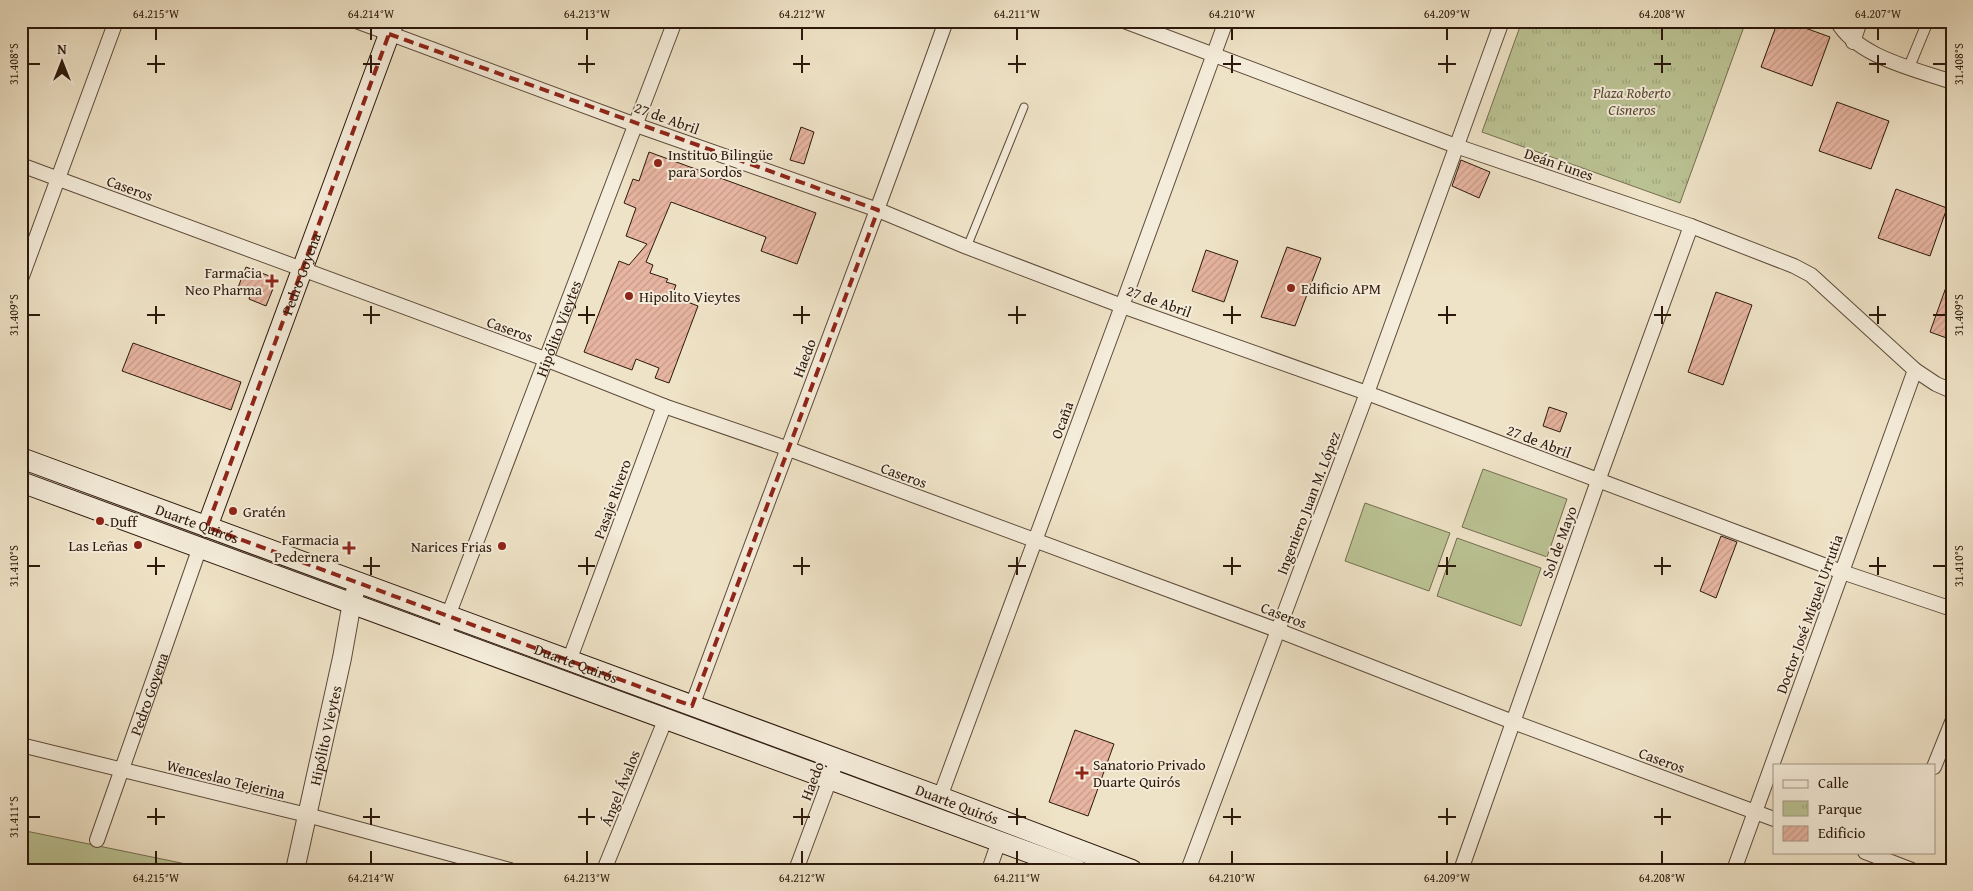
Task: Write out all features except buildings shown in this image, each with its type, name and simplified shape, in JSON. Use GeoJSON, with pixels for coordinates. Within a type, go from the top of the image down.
{"type":"FeatureCollection","features":[{"type":"Feature","properties":{"kind":"main road","name":"Pedro Goyena"},"geometry":{"type":"LineString","coordinates":[[207,528],[392,28]]}},
{"type":"Feature","properties":{"kind":"main road","name":"Duarte Quirós"},"geometry":{"type":"LineString","coordinates":[[21,458],[692,706],[999,841],[1077,870]]}},
{"type":"Feature","properties":{"kind":"main road","name":"Duarte Quirós"},"geometry":{"type":"LineString","coordinates":[[21,482],[666,718],[834,769],[940,797],[1132,870]]}},
{"type":"Feature","properties":{"kind":"street"},"geometry":{"type":"LineString","coordinates":[[21,279],[116,21]]}},
{"type":"Feature","properties":{"kind":"street","name":"27 de Abril"},"geometry":{"type":"LineString","coordinates":[[356,21],[392,28],[636,124],[878,210],[966,247],[1122,306],[1367,393],[1842,572],[1952,609]]}},
{"type":"Feature","properties":{"kind":"street","name":"Hipólito Vieytes"},"geometry":{"type":"LineString","coordinates":[[446,637],[448,616],[675,21]]}},
{"type":"Feature","properties":{"kind":"street","name":"Haedo"},"geometry":{"type":"LineString","coordinates":[[692,706],[786,448],[878,210],[946,21]]}},
{"type":"Feature","properties":{"kind":"street","name":"Deán Funes"},"geometry":{"type":"LineString","coordinates":[[1124,21],[1456,146],[1691,226],[1794,266],[1811,275],[1915,370],[1936,384],[1952,391]]}},
{"type":"Feature","properties":{"kind":"street","name":"Ocaña"},"geometry":{"type":"LineString","coordinates":[[940,797],[1226,21]]}},
{"type":"Feature","properties":{"kind":"street","name":"Ingeniero Juan M. López"},"geometry":{"type":"LineString","coordinates":[[1188,870],[1367,393],[1502,21]]}},
{"type":"Feature","properties":{"kind":"street"},"geometry":{"type":"LineString","coordinates":[[1836,21],[1853,42],[1872,52],[1952,82]]}},
{"type":"Feature","properties":{"kind":"street"},"geometry":{"type":"LineString","coordinates":[[1853,42],[1860,21]]}},
{"type":"Feature","properties":{"kind":"street"},"geometry":{"type":"LineString","coordinates":[[1909,67],[1928,21]]}},
{"type":"Feature","properties":{"kind":"street","name":"Caseros"},"geometry":{"type":"LineString","coordinates":[[21,165],[545,359],[664,406],[786,448],[1277,630],[1513,722],[1773,818]]}},
{"type":"Feature","properties":{"kind":"street","name":"Sol de Mayo"},"geometry":{"type":"LineString","coordinates":[[1461,870],[1598,481],[1691,226]]}},
{"type":"Feature","properties":{"kind":"street","name":"Doctor José Miguel Urrutia"},"geometry":{"type":"LineString","coordinates":[[1734,870],[1915,370]]}},
{"type":"Feature","properties":{"kind":"street","name":"Pasaje Rivero"},"geometry":{"type":"LineString","coordinates":[[569,661],[664,406]]}},
{"type":"Feature","properties":{"kind":"street","name":"Pedro Goyena"},"geometry":{"type":"LineString","coordinates":[[97,840],[200,547]]}},
{"type":"Feature","properties":{"kind":"street","name":"Hipólito Vieytes"},"geometry":{"type":"LineString","coordinates":[[295,870],[342,658],[352,602],[358,582]]}},
{"type":"Feature","properties":{"kind":"street","name":"Ángel Ávalos"},"geometry":{"type":"LineString","coordinates":[[604,870],[666,718]]}},
{"type":"Feature","properties":{"kind":"street"},"geometry":{"type":"LineString","coordinates":[[1935,764],[1952,722]]}},
{"type":"Feature","properties":{"kind":"street","name":"Wenceslao Tejerina"},"geometry":{"type":"LineString","coordinates":[[21,745],[307,815],[478,866],[510,870]]}},
{"type":"Feature","properties":{"kind":"street","name":"Haedo"},"geometry":{"type":"LineString","coordinates":[[796,870],[834,769]]}},
{"type":"Feature","properties":{"kind":"street"},"geometry":{"type":"LineString","coordinates":[[989,870],[999,841]]}},
{"type":"Feature","properties":{"kind":"street"},"geometry":{"type":"LineString","coordinates":[[1876,854],[1899,858],[1912,870]]}},
{"type":"Feature","properties":{"kind":"lane"},"geometry":{"type":"LineString","coordinates":[[966,247],[1024,107]]}},
{"type":"Feature","properties":{"kind":"highlighted area"},"geometry":{"type":"Polygon","coordinates":[[[389,34],[878,210],[692,706],[207,527],[389,34]]]}},
{"type":"Feature","properties":{"kind":"green space","name":"Plaza Roberto Cisneros"},"geometry":{"type":"Polygon","coordinates":[[[1522,21],[1746,21],[1680,203],[1482,132],[1522,21]]]}},
{"type":"Feature","properties":{"kind":"green space"},"geometry":{"type":"Polygon","coordinates":[[[1483,469],[1567,499],[1547,557],[1462,527],[1483,469]]]}},
{"type":"Feature","properties":{"kind":"green space"},"geometry":{"type":"Polygon","coordinates":[[[1365,503],[1450,533],[1429,591],[1345,561],[1365,503]]]}},
{"type":"Feature","properties":{"kind":"green space"},"geometry":{"type":"Polygon","coordinates":[[[1457,538],[1541,568],[1521,626],[1437,596],[1457,538]]]}},
{"type":"Feature","properties":{"kind":"green space"},"geometry":{"type":"Polygon","coordinates":[[[21,830],[215,870],[21,870],[21,830]]]}},
{"type":"Feature","properties":{"kind":"place","name":"Instituo Bilingüe para Sordos"},"geometry":{"type":"Point","coordinates":[658,163]}},
{"type":"Feature","properties":{"kind":"place","name":"Farmacia Neo Pharma"},"geometry":{"type":"Point","coordinates":[272,281]}},
{"type":"Feature","properties":{"kind":"place","name":"Edificio APM"},"geometry":{"type":"Point","coordinates":[1291,288]}},
{"type":"Feature","properties":{"kind":"place","name":"Hipolito Vieytes"},"geometry":{"type":"Point","coordinates":[629,296]}},
{"type":"Feature","properties":{"kind":"place","name":"Gratén"},"geometry":{"type":"Point","coordinates":[233,511]}},
{"type":"Feature","properties":{"kind":"place","name":"Duff"},"geometry":{"type":"Point","coordinates":[100,521]}},
{"type":"Feature","properties":{"kind":"place","name":"Las Leñas"},"geometry":{"type":"Point","coordinates":[138,545]}},
{"type":"Feature","properties":{"kind":"place","name":"Narices Frias"},"geometry":{"type":"Point","coordinates":[502,546]}},
{"type":"Feature","properties":{"kind":"place","name":"Farmacia Pedernera"},"geometry":{"type":"Point","coordinates":[349,548]}},
{"type":"Feature","properties":{"kind":"place","name":"Sanatorio Privado Duarte Quirós"},"geometry":{"type":"Point","coordinates":[1082,773]}}]}
